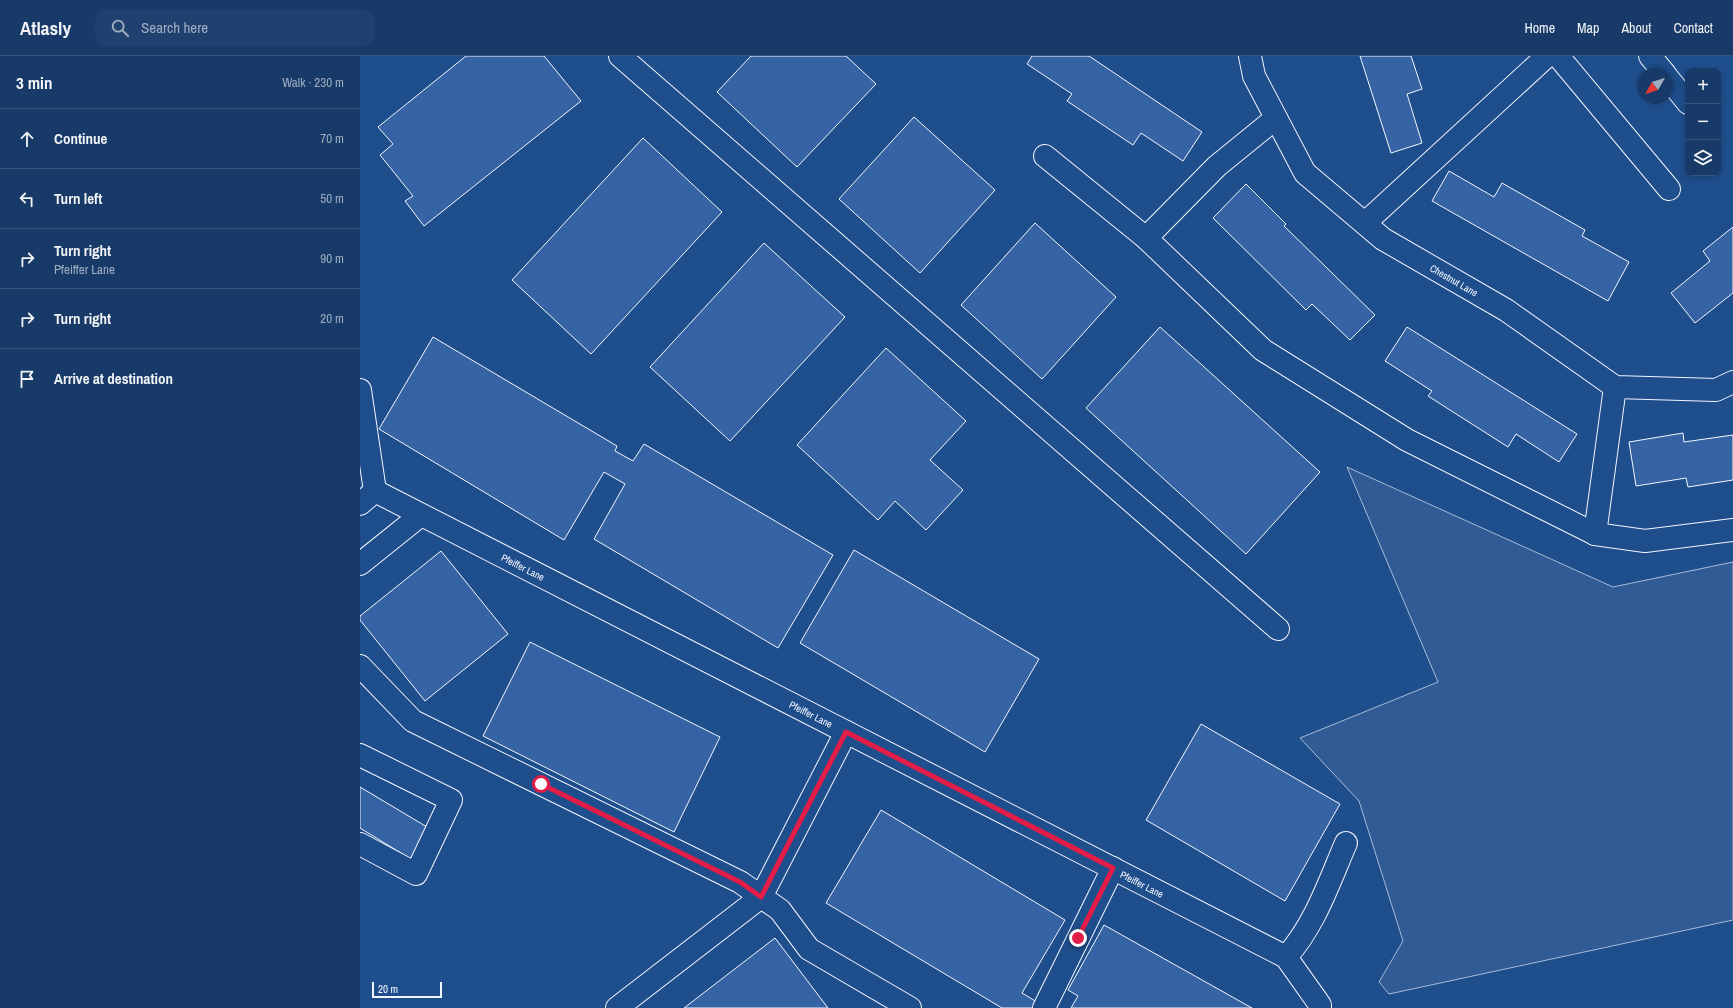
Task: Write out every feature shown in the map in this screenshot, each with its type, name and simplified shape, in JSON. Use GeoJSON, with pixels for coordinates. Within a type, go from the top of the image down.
{"type":"FeatureCollection","features":[{"type":"Feature","properties":{"kind":"street"},"geometry":{"type":"LineString","coordinates":[[620,56],[1278,629]]}},
{"type":"Feature","properties":{"kind":"street","name":"Chestnut Lane"},"geometry":{"type":"LineString","coordinates":[[1250,56],[1254,76],[1305,173],[1383,239],[1506,310],[1615,387]]}},
{"type":"Feature","properties":{"kind":"street"},"geometry":{"type":"LineString","coordinates":[[1365,223],[1547,56]]}},
{"type":"Feature","properties":{"kind":"street"},"geometry":{"type":"LineString","coordinates":[[1558,56],[1669,189]]}},
{"type":"Feature","properties":{"kind":"street"},"geometry":{"type":"LineString","coordinates":[[1650,56],[1659,68]]}},
{"type":"Feature","properties":{"kind":"street"},"geometry":{"type":"LineString","coordinates":[[1673,84],[1685,99]]}},
{"type":"Feature","properties":{"kind":"street"},"geometry":{"type":"LineString","coordinates":[[1146,238],[1217,166],[1276,118]]}},
{"type":"Feature","properties":{"kind":"street"},"geometry":{"type":"LineString","coordinates":[[1045,156],[1146,238],[1263,350],[1407,440],[1595,534],[1645,541],[1733,530]]}},
{"type":"Feature","properties":{"kind":"street"},"geometry":{"type":"LineString","coordinates":[[1595,534],[1615,387],[1716,390],[1733,382]]}},
{"type":"Feature","properties":{"kind":"street"},"geometry":{"type":"LineString","coordinates":[[360,390],[368,498]]}},
{"type":"Feature","properties":{"kind":"street","name":"Pfeiffer Lane"},"geometry":{"type":"LineString","coordinates":[[368,498],[421,515],[1286,957]]}},
{"type":"Feature","properties":{"kind":"street"},"geometry":{"type":"LineString","coordinates":[[360,564],[421,515]]}},
{"type":"Feature","properties":{"kind":"street"},"geometry":{"type":"LineString","coordinates":[[360,666],[413,721],[740,882],[780,910],[809,948],[910,1008]]}},
{"type":"Feature","properties":{"kind":"street"},"geometry":{"type":"LineString","coordinates":[[617,1008],[761,897],[846,732]]}},
{"type":"Feature","properties":{"kind":"street"},"geometry":{"type":"LineString","coordinates":[[360,755],[451,800],[416,874],[360,844]]}},
{"type":"Feature","properties":{"kind":"street"},"geometry":{"type":"LineString","coordinates":[[1320,1008],[1320,1005],[1286,957],[1298,944],[1309,926],[1346,843]]}},
{"type":"Feature","properties":{"kind":"street"},"geometry":{"type":"LineString","coordinates":[[1044,1008],[1113,868]]}},
{"type":"Feature","properties":{"kind":"shaded area"},"geometry":{"type":"Polygon","coordinates":[[[1347,467],[1613,587],[1733,562],[1733,920],[1389,994],[1379,982],[1403,941],[1359,801],[1300,738],[1438,682],[1347,467]]]}},
{"type":"Feature","properties":{"kind":"building"},"geometry":{"type":"Polygon","coordinates":[[[466,56],[544,56],[581,101],[424,226],[405,201],[413,196],[380,155],[393,144],[378,127],[466,56]]]}},
{"type":"Feature","properties":{"kind":"building"},"geometry":{"type":"Polygon","coordinates":[[[751,56],[846,56],[876,84],[797,167],[717,92],[751,56]]]}},
{"type":"Feature","properties":{"kind":"building"},"geometry":{"type":"Polygon","coordinates":[[[1032,56],[1089,56],[1202,132],[1183,161],[1141,133],[1133,145],[1067,101],[1072,94],[1027,64],[1032,56]]]}},
{"type":"Feature","properties":{"kind":"building"},"geometry":{"type":"Polygon","coordinates":[[[1360,56],[1411,56],[1422,89],[1407,94],[1422,143],[1391,153],[1360,56]]]}},
{"type":"Feature","properties":{"kind":"building"},"geometry":{"type":"Polygon","coordinates":[[[914,117],[995,190],[920,273],[839,199],[914,117]]]}},
{"type":"Feature","properties":{"kind":"building"},"geometry":{"type":"Polygon","coordinates":[[[643,138],[722,212],[591,354],[512,280],[643,138]]]}},
{"type":"Feature","properties":{"kind":"building"},"geometry":{"type":"Polygon","coordinates":[[[1449,171],[1494,197],[1502,183],[1585,230],[1582,236],[1629,262],[1608,301],[1432,201],[1449,171]]]}},
{"type":"Feature","properties":{"kind":"building"},"geometry":{"type":"Polygon","coordinates":[[[1246,184],[1286,224],[1284,226],[1375,315],[1350,340],[1312,304],[1306,310],[1213,218],[1246,184]]]}},
{"type":"Feature","properties":{"kind":"building"},"geometry":{"type":"Polygon","coordinates":[[[1035,223],[1116,297],[1042,379],[961,305],[1035,223]]]}},
{"type":"Feature","properties":{"kind":"building"},"geometry":{"type":"Polygon","coordinates":[[[1733,227],[1733,293],[1695,323],[1671,293],[1710,261],[1703,251],[1733,227]]]}},
{"type":"Feature","properties":{"kind":"building"},"geometry":{"type":"Polygon","coordinates":[[[764,243],[845,317],[730,441],[650,367],[764,243]]]}},
{"type":"Feature","properties":{"kind":"building"},"geometry":{"type":"Polygon","coordinates":[[[1160,327],[1320,472],[1246,554],[1086,408],[1160,327]]]}},
{"type":"Feature","properties":{"kind":"building"},"geometry":{"type":"Polygon","coordinates":[[[1407,327],[1577,434],[1559,462],[1516,434],[1508,447],[1428,396],[1432,391],[1385,361],[1407,327]]]}},
{"type":"Feature","properties":{"kind":"building"},"geometry":{"type":"Polygon","coordinates":[[[433,337],[617,446],[615,451],[633,461],[644,444],[833,555],[778,648],[594,539],[625,484],[604,472],[564,540],[379,429],[433,337]]]}},
{"type":"Feature","properties":{"kind":"building"},"geometry":{"type":"Polygon","coordinates":[[[886,348],[966,421],[930,460],[963,490],[926,530],[895,501],[878,520],[797,445],[886,348]]]}},
{"type":"Feature","properties":{"kind":"building"},"geometry":{"type":"Polygon","coordinates":[[[1683,433],[1684,442],[1733,435],[1733,480],[1688,487],[1686,478],[1636,486],[1629,442],[1683,433]]]}},
{"type":"Feature","properties":{"kind":"building"},"geometry":{"type":"Polygon","coordinates":[[[854,550],[1039,659],[985,752],[800,643],[854,550]]]}},
{"type":"Feature","properties":{"kind":"building"},"geometry":{"type":"Polygon","coordinates":[[[441,551],[508,634],[425,701],[360,620],[360,616],[441,551]]]}},
{"type":"Feature","properties":{"kind":"building"},"geometry":{"type":"Polygon","coordinates":[[[530,642],[720,737],[674,832],[483,736],[530,642]]]}},
{"type":"Feature","properties":{"kind":"building"},"geometry":{"type":"Polygon","coordinates":[[[1201,724],[1340,804],[1285,901],[1146,820],[1201,724]]]}},
{"type":"Feature","properties":{"kind":"building"},"geometry":{"type":"Polygon","coordinates":[[[360,787],[432,830],[414,861],[360,828],[360,787]]]}},
{"type":"Feature","properties":{"kind":"building"},"geometry":{"type":"Polygon","coordinates":[[[881,810],[1065,920],[1022,993],[1037,1002],[1034,1008],[1002,1008],[826,903],[881,810]]]}},
{"type":"Feature","properties":{"kind":"building"},"geometry":{"type":"Polygon","coordinates":[[[1104,925],[1252,1008],[1071,1008],[1078,996],[1068,990],[1104,925]]]}},
{"type":"Feature","properties":{"kind":"building"},"geometry":{"type":"Polygon","coordinates":[[[775,938],[828,1008],[684,1008],[775,938]]]}},
{"type":"Feature","properties":{"kind":"route"},"geometry":{"type":"LineString","coordinates":[[541,784],[740,882],[761,897],[846,732],[1113,868],[1078,938]]}}]}
